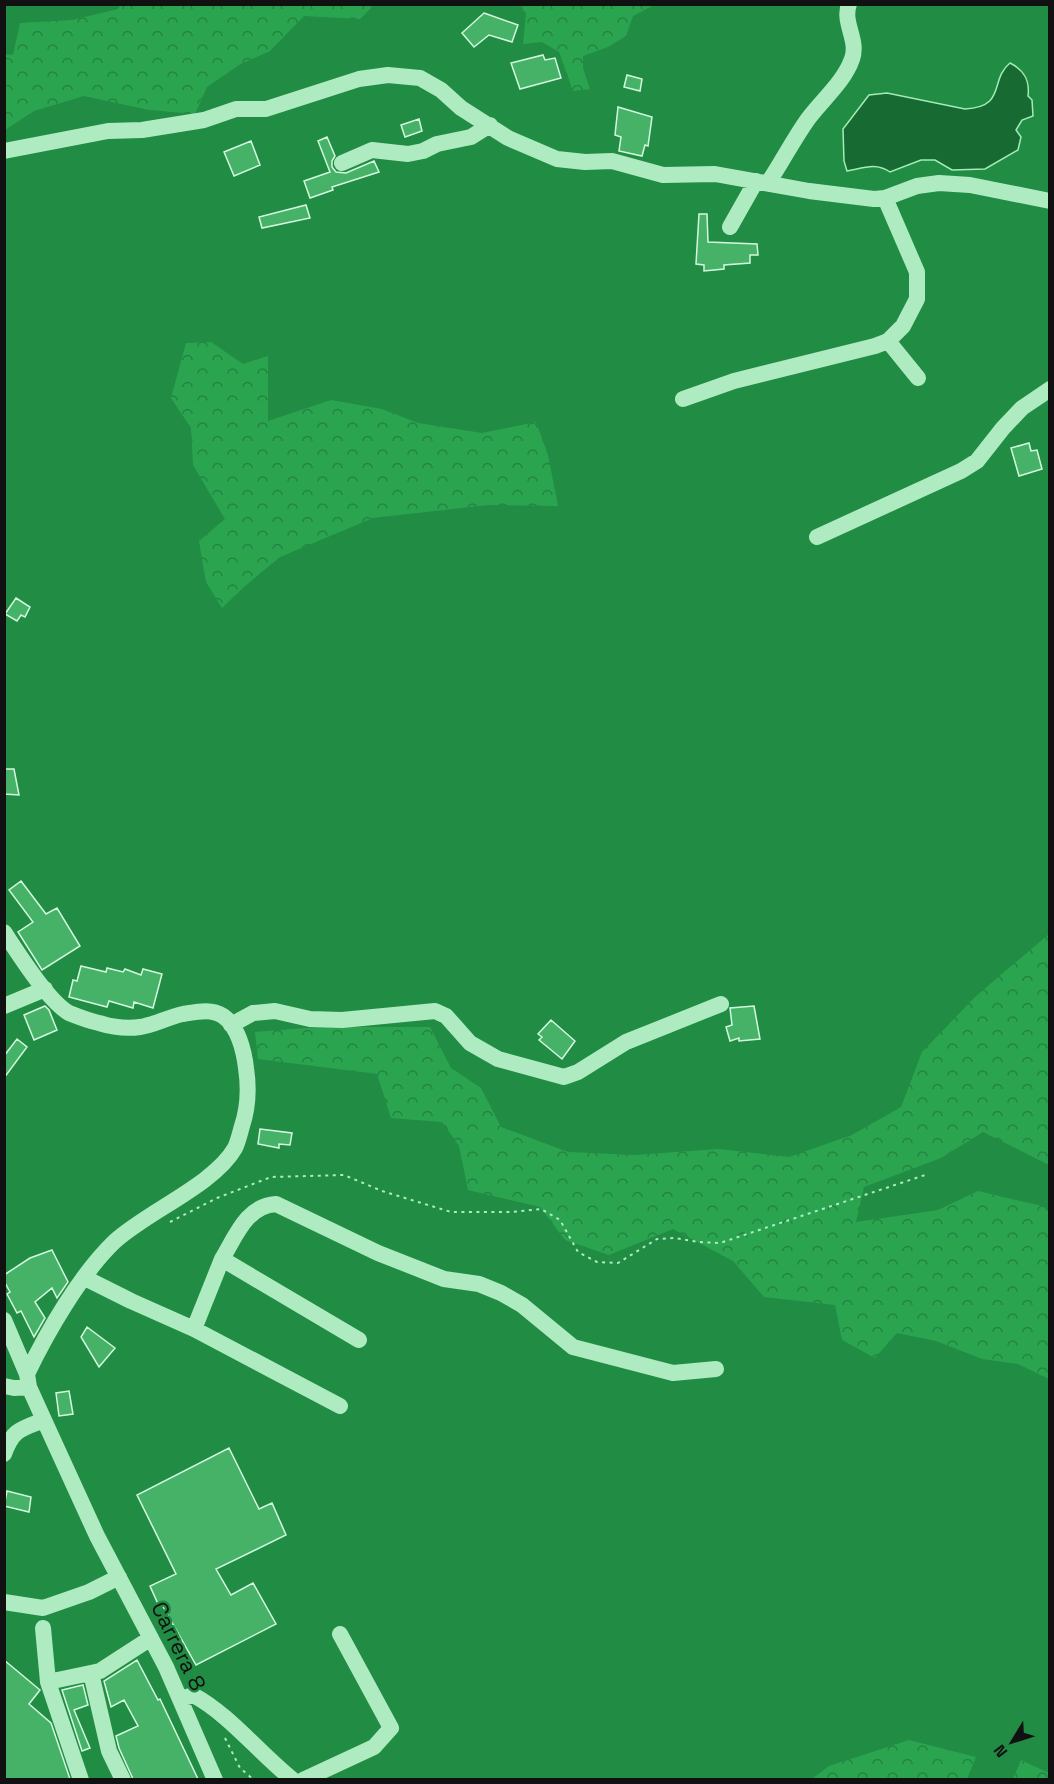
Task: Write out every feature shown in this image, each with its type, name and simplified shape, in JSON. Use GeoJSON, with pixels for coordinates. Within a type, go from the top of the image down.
{"type":"FeatureCollection","features":[{"type":"Feature","properties":{"kind":"street"},"geometry":{"type":"LineString","coordinates":[[730,227],[852,60],[854,46],[846,13],[849,4]]}},
{"type":"Feature","properties":{"kind":"street"},"geometry":{"type":"LineString","coordinates":[[4,151],[108,131],[142,130],[204,120],[237,109],[266,109],[358,79],[388,75],[420,78],[441,90],[461,108],[508,138],[557,159],[585,162],[612,161],[663,174],[715,174],[827,194],[874,199],[885,198],[917,186],[939,183],[970,185],[1050,201]]}},
{"type":"Feature","properties":{"kind":"street"},"geometry":{"type":"LineString","coordinates":[[342,163],[372,150],[408,154],[423,151],[437,144],[471,137],[490,125]]}},
{"type":"Feature","properties":{"kind":"street"},"geometry":{"type":"LineString","coordinates":[[683,399],[734,381],[875,346],[888,341],[903,327],[917,299],[917,272],[885,198]]}},
{"type":"Feature","properties":{"kind":"street"},"geometry":{"type":"LineString","coordinates":[[888,341],[918,378]]}},
{"type":"Feature","properties":{"kind":"street"},"geometry":{"type":"LineString","coordinates":[[817,537],[961,471],[977,461],[1022,408],[1050,389]]}},
{"type":"Feature","properties":{"kind":"street"},"geometry":{"type":"LineString","coordinates":[[4,932],[45,989],[67,1012],[90,1021],[115,1027],[141,1027],[170,1017],[201,1011],[218,1013],[227,1019],[238,1036],[246,1065],[248,1085],[245,1116],[235,1148],[224,1162],[206,1178],[115,1241],[94,1264],[45,1338],[28,1381],[14,1388],[4,1386]]}},
{"type":"Feature","properties":{"kind":"street"},"geometry":{"type":"LineString","coordinates":[[4,1006],[45,989]]}},
{"type":"Feature","properties":{"kind":"street"},"geometry":{"type":"LineString","coordinates":[[231,1025],[254,1013],[275,1011],[310,1019],[342,1020],[435,1011],[446,1017],[470,1043],[498,1059],[564,1077],[578,1072],[626,1042],[722,1004]]}},
{"type":"Feature","properties":{"kind":"street"},"geometry":{"type":"LineString","coordinates":[[194,1329],[222,1259],[252,1212],[264,1205],[276,1204],[378,1253],[444,1279],[478,1284],[501,1293],[522,1305],[573,1347],[672,1373],[716,1369]]}},
{"type":"Feature","properties":{"kind":"street"},"geometry":{"type":"LineString","coordinates":[[222,1259],[359,1340]]}},
{"type":"Feature","properties":{"kind":"street"},"geometry":{"type":"LineString","coordinates":[[85,1278],[194,1329],[340,1406]]}},
{"type":"Feature","properties":{"kind":"street","name":"Carrera 8"},"geometry":{"type":"LineString","coordinates":[[4,1320],[44,1420],[97,1536],[151,1638],[215,1779]]}},
{"type":"Feature","properties":{"kind":"street"},"geometry":{"type":"LineString","coordinates":[[4,1454],[9,1440],[18,1430],[44,1420]]}},
{"type":"Feature","properties":{"kind":"street"},"geometry":{"type":"LineString","coordinates":[[4,1602],[43,1608],[89,1592],[119,1577]]}},
{"type":"Feature","properties":{"kind":"street"},"geometry":{"type":"LineString","coordinates":[[43,1629],[48,1682],[81,1779]]}},
{"type":"Feature","properties":{"kind":"street"},"geometry":{"type":"LineString","coordinates":[[303,1779],[374,1747],[391,1728],[340,1634]]}},
{"type":"Feature","properties":{"kind":"street"},"geometry":{"type":"LineString","coordinates":[[48,1682],[100,1671],[151,1638]]}},
{"type":"Feature","properties":{"kind":"street"},"geometry":{"type":"LineString","coordinates":[[90,1673],[109,1751],[123,1779]]}},
{"type":"Feature","properties":{"kind":"street"},"geometry":{"type":"LineString","coordinates":[[180,1699],[194,1695],[209,1703],[273,1764],[293,1779]]}},
{"type":"Feature","properties":{"kind":"path"},"geometry":{"type":"LineString","coordinates":[[166,1225],[217,1198],[271,1177],[344,1175],[382,1191],[451,1212],[512,1212],[541,1209],[560,1220],[578,1252],[597,1262],[618,1263],[657,1239],[674,1238],[720,1243],[925,1175]]}},
{"type":"Feature","properties":{"kind":"path"},"geometry":{"type":"LineString","coordinates":[[224,1738],[240,1768],[254,1779]]}},
{"type":"Feature","properties":{"kind":"green space"},"geometry":{"type":"Polygon","coordinates":[[[120,5],[374,5],[360,19],[304,16],[270,51],[239,65],[207,87],[195,114],[149,110],[84,96],[34,111],[5,130],[4,54],[13,55],[20,23],[72,20],[118,9],[120,5]]]}},
{"type":"Feature","properties":{"kind":"green space"},"geometry":{"type":"Polygon","coordinates":[[[518,5],[654,5],[633,16],[626,36],[608,47],[583,56],[583,68],[590,89],[573,91],[559,52],[542,42],[523,44],[526,13],[518,5]]]}},
{"type":"Feature","properties":{"kind":"green space"},"geometry":{"type":"Polygon","coordinates":[[[211,342],[243,364],[268,356],[268,421],[331,400],[382,409],[418,423],[482,433],[536,422],[548,455],[558,506],[488,505],[373,518],[280,557],[222,608],[206,582],[199,541],[225,519],[193,465],[191,428],[171,398],[186,343],[211,342]]]}},
{"type":"Feature","properties":{"kind":"green space"},"geometry":{"type":"Polygon","coordinates":[[[1049,934],[1049,1165],[983,1132],[941,1158],[864,1187],[856,1222],[938,1210],[978,1191],[1042,1206],[1049,1211],[1049,1379],[1018,1364],[982,1359],[936,1341],[897,1333],[875,1358],[842,1340],[835,1305],[764,1297],[733,1261],[673,1229],[609,1255],[565,1240],[540,1207],[468,1190],[459,1146],[442,1122],[391,1118],[377,1074],[258,1059],[255,1032],[318,1027],[430,1027],[451,1068],[481,1088],[501,1127],[568,1152],[634,1155],[719,1149],[789,1157],[852,1135],[901,1107],[922,1052],[976,996],[1049,934]]]}},
{"type":"Feature","properties":{"kind":"green space"},"geometry":{"type":"Polygon","coordinates":[[[909,1740],[976,1757],[967,1779],[812,1779],[829,1766],[909,1740]]]}},
{"type":"Feature","properties":{"kind":"green space"},"geometry":{"type":"Polygon","coordinates":[[[1021,1760],[1049,1773],[1049,1779],[1013,1779],[1021,1760]]]}},
{"type":"Feature","properties":{"kind":"shaded area"},"geometry":{"type":"Polygon","coordinates":[[[1010,63],[1025,76],[1028,96],[1032,100],[1033,116],[1022,120],[1016,130],[1021,137],[1018,150],[985,169],[952,170],[935,160],[921,160],[890,172],[874,166],[847,171],[844,161],[843,129],[869,95],[887,93],[965,109],[978,107],[992,98],[1000,77],[1010,63]]]}},
{"type":"Feature","properties":{"kind":"building"},"geometry":{"type":"Polygon","coordinates":[[[484,13],[518,25],[512,42],[489,35],[474,47],[462,33],[484,13]]]}},
{"type":"Feature","properties":{"kind":"building"},"geometry":{"type":"Polygon","coordinates":[[[543,55],[545,60],[555,58],[561,78],[520,89],[511,63],[543,55]]]}},
{"type":"Feature","properties":{"kind":"building"},"geometry":{"type":"Polygon","coordinates":[[[627,75],[642,79],[640,91],[624,87],[627,75]]]}},
{"type":"Feature","properties":{"kind":"building"},"geometry":{"type":"Polygon","coordinates":[[[618,107],[652,117],[648,146],[645,145],[642,156],[619,151],[621,137],[615,135],[618,107]]]}},
{"type":"Feature","properties":{"kind":"building"},"geometry":{"type":"Polygon","coordinates":[[[419,119],[422,131],[405,137],[401,125],[419,119]]]}},
{"type":"Feature","properties":{"kind":"building"},"geometry":{"type":"Polygon","coordinates":[[[327,137],[335,156],[332,167],[336,172],[346,173],[374,161],[379,172],[332,187],[333,190],[310,198],[304,181],[330,172],[318,141],[327,137]]]}},
{"type":"Feature","properties":{"kind":"building"},"geometry":{"type":"Polygon","coordinates":[[[251,141],[260,165],[234,176],[224,152],[251,141]]]}},
{"type":"Feature","properties":{"kind":"building"},"geometry":{"type":"Polygon","coordinates":[[[306,205],[310,218],[262,228],[259,217],[306,205]]]}},
{"type":"Feature","properties":{"kind":"building"},"geometry":{"type":"Polygon","coordinates":[[[699,214],[707,214],[708,242],[757,244],[758,255],[750,255],[750,263],[724,265],[724,269],[704,271],[704,265],[696,264],[699,214]]]}},
{"type":"Feature","properties":{"kind":"building"},"geometry":{"type":"Polygon","coordinates":[[[1029,443],[1031,451],[1037,450],[1042,469],[1019,476],[1011,448],[1029,443]]]}},
{"type":"Feature","properties":{"kind":"building"},"geometry":{"type":"Polygon","coordinates":[[[16,598],[30,607],[25,617],[21,615],[17,621],[5,614],[16,598]]]}},
{"type":"Feature","properties":{"kind":"building"},"geometry":{"type":"Polygon","coordinates":[[[4,769],[14,769],[19,795],[4,794],[4,769]]]}},
{"type":"Feature","properties":{"kind":"building"},"geometry":{"type":"Polygon","coordinates":[[[21,881],[46,914],[57,908],[80,946],[42,970],[18,932],[33,922],[9,890],[21,881]]]}},
{"type":"Feature","properties":{"kind":"building"},"geometry":{"type":"Polygon","coordinates":[[[81,966],[106,972],[107,968],[123,972],[125,969],[141,975],[143,969],[162,974],[153,1008],[134,1002],[133,1008],[109,1001],[107,1007],[69,997],[73,980],[77,981],[81,966]]]}},
{"type":"Feature","properties":{"kind":"building"},"geometry":{"type":"Polygon","coordinates":[[[45,1006],[57,1030],[34,1040],[24,1015],[45,1006]]]}},
{"type":"Feature","properties":{"kind":"building"},"geometry":{"type":"Polygon","coordinates":[[[754,1006],[760,1039],[739,1041],[739,1038],[730,1041],[726,1027],[732,1025],[730,1008],[754,1006]]]}},
{"type":"Feature","properties":{"kind":"building"},"geometry":{"type":"Polygon","coordinates":[[[551,1020],[575,1041],[562,1059],[539,1040],[542,1037],[538,1034],[551,1020]]]}},
{"type":"Feature","properties":{"kind":"building"},"geometry":{"type":"Polygon","coordinates":[[[17,1039],[27,1047],[4,1078],[4,1056],[17,1039]]]}},
{"type":"Feature","properties":{"kind":"building"},"geometry":{"type":"Polygon","coordinates":[[[260,1129],[292,1133],[290,1145],[279,1144],[279,1148],[258,1144],[260,1129]]]}},
{"type":"Feature","properties":{"kind":"building"},"geometry":{"type":"Polygon","coordinates":[[[52,1250],[68,1282],[57,1298],[52,1288],[35,1302],[45,1318],[34,1337],[21,1311],[17,1313],[7,1294],[10,1292],[4,1281],[4,1275],[30,1258],[52,1250]]]}},
{"type":"Feature","properties":{"kind":"building"},"geometry":{"type":"Polygon","coordinates":[[[87,1327],[115,1348],[99,1367],[81,1337],[87,1327]]]}},
{"type":"Feature","properties":{"kind":"building"},"geometry":{"type":"Polygon","coordinates":[[[69,1391],[73,1414],[59,1416],[56,1393],[69,1391]]]}},
{"type":"Feature","properties":{"kind":"building"},"geometry":{"type":"Polygon","coordinates":[[[229,1448],[259,1509],[272,1503],[286,1535],[216,1569],[231,1595],[253,1583],[276,1624],[196,1665],[161,1603],[158,1604],[150,1586],[176,1574],[137,1495],[229,1448]]]}},
{"type":"Feature","properties":{"kind":"building"},"geometry":{"type":"Polygon","coordinates":[[[7,1491],[31,1497],[29,1512],[4,1506],[7,1491]]]}},
{"type":"Feature","properties":{"kind":"building"},"geometry":{"type":"Polygon","coordinates":[[[4,1660],[40,1690],[29,1704],[51,1723],[70,1779],[4,1779],[4,1660]]]}},
{"type":"Feature","properties":{"kind":"building"},"geometry":{"type":"Polygon","coordinates":[[[137,1660],[158,1700],[160,1699],[198,1779],[133,1779],[116,1736],[138,1726],[124,1700],[111,1707],[104,1681],[137,1660]]]}},
{"type":"Feature","properties":{"kind":"building"},"geometry":{"type":"Polygon","coordinates":[[[83,1685],[88,1705],[74,1710],[90,1748],[82,1751],[62,1690],[83,1685]]]}}]}
